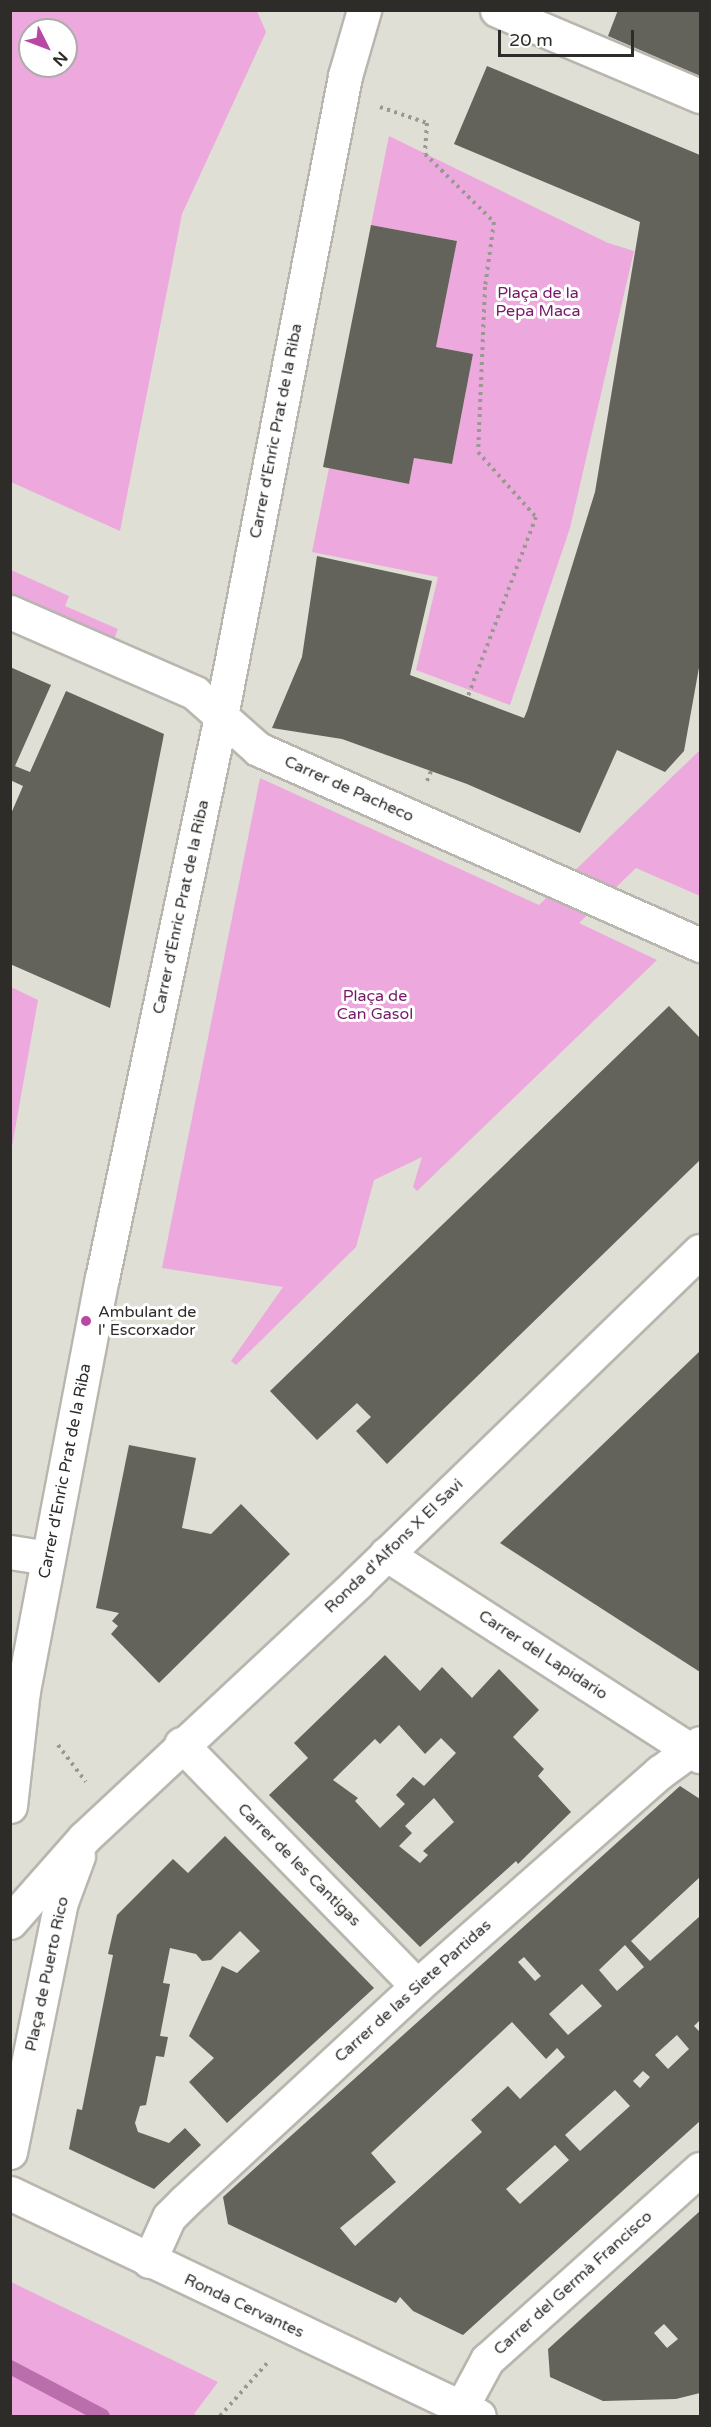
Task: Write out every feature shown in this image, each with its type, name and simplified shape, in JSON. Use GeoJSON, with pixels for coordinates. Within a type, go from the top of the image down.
{"type":"FeatureCollection","features":[{"type":"Feature","properties":{"kind":"street","name":"Carrer d'Enric Prat de la Riba"},"geometry":{"type":"LineString","coordinates":[[10,1806],[17,1689],[48,1558],[102,1278],[221,716],[345,76],[364,10]]}},
{"type":"Feature","properties":{"kind":"street"},"geometry":{"type":"LineString","coordinates":[[497,10],[700,96]]}},
{"type":"Feature","properties":{"kind":"street","name":"Carrer de Pacheco"},"geometry":{"type":"LineString","coordinates":[[10,612],[195,693],[258,749],[700,945]]}},
{"type":"Feature","properties":{"kind":"street","name":"Ronda d'Alfons X El Savi"},"geometry":{"type":"LineString","coordinates":[[84,1838],[181,1744],[386,1554],[700,1251]]}},
{"type":"Feature","properties":{"kind":"street"},"geometry":{"type":"LineString","coordinates":[[10,1552],[48,1558]]}},
{"type":"Feature","properties":{"kind":"street","name":"Carrer del Lapidario"},"geometry":{"type":"LineString","coordinates":[[386,1554],[697,1750]]}},
{"type":"Feature","properties":{"kind":"street","name":"Carrer de les Cantigas"},"geometry":{"type":"LineString","coordinates":[[181,1744],[417,1986]]}},
{"type":"Feature","properties":{"kind":"street","name":"Carrer de las Siete Partidas"},"geometry":{"type":"LineString","coordinates":[[149,2261],[177,2210],[417,1986],[697,1750]]}},
{"type":"Feature","properties":{"kind":"street","name":"Plaça de Puerto Rico"},"geometry":{"type":"LineString","coordinates":[[10,1922],[84,1838]]}},
{"type":"Feature","properties":{"kind":"street","name":"Plaça de Puerto Rico"},"geometry":{"type":"LineString","coordinates":[[10,2152],[61,1902],[84,1838]]}},
{"type":"Feature","properties":{"kind":"street","name":"Carrer del Germà Francisco"},"geometry":{"type":"LineString","coordinates":[[470,2412],[487,2360],[700,2169]]}},
{"type":"Feature","properties":{"kind":"street","name":"Ronda Cervantes"},"geometry":{"type":"LineString","coordinates":[[10,2193],[470,2412]]}},
{"type":"Feature","properties":{"kind":"path"},"geometry":{"type":"LineString","coordinates":[[371,104],[427,123],[425,154],[494,222],[485,287],[478,452],[536,517],[468,696]]}},
{"type":"Feature","properties":{"kind":"path"},"geometry":{"type":"LineString","coordinates":[[220,2416],[256,2373]]}},
{"type":"Feature","properties":{"kind":"green space"},"geometry":{"type":"Polygon","coordinates":[[[11,10],[257,11],[266,32],[182,214],[120,531],[11,482],[11,10]]]}},
{"type":"Feature","properties":{"kind":"green space","name":"Plaça de la Pepa Maca"},"geometry":{"type":"Polygon","coordinates":[[[389,136],[608,243],[634,251],[570,528],[510,705],[416,670],[438,577],[312,552],[329,468],[409,484],[414,458],[452,464],[473,354],[436,347],[457,241],[371,225],[389,136]]]}},
{"type":"Feature","properties":{"kind":"green space"},"geometry":{"type":"Polygon","coordinates":[[[11,570],[69,596],[65,606],[118,629],[113,642],[11,596],[11,570]]]}},
{"type":"Feature","properties":{"kind":"green space","name":"Plaça de Can Gasol"},"geometry":{"type":"Polygon","coordinates":[[[700,750],[700,896],[636,868],[579,923],[657,960],[417,1191],[413,1187],[422,1157],[374,1180],[356,1247],[236,1365],[231,1361],[283,1287],[162,1268],[260,778],[539,905],[700,750]]]}},
{"type":"Feature","properties":{"kind":"green space"},"geometry":{"type":"Polygon","coordinates":[[[11,987],[38,1000],[11,1152],[11,987]]]}},
{"type":"Feature","properties":{"kind":"green space"},"geometry":{"type":"Polygon","coordinates":[[[11,2282],[218,2382],[194,2414],[198,2416],[11,2416],[11,2282]]]}},
{"type":"Feature","properties":{"kind":"building"},"geometry":{"type":"Polygon","coordinates":[[[618,10],[700,10],[700,76],[608,36],[618,10]]]}},
{"type":"Feature","properties":{"kind":"building"},"geometry":{"type":"Polygon","coordinates":[[[487,66],[700,155],[700,662],[684,751],[665,772],[617,750],[580,833],[467,784],[342,739],[272,728],[302,657],[317,556],[432,581],[410,675],[524,718],[527,711],[595,492],[640,222],[454,144],[487,66]]]}},
{"type":"Feature","properties":{"kind":"building"},"geometry":{"type":"Polygon","coordinates":[[[371,225],[457,241],[436,347],[473,354],[452,464],[414,458],[409,484],[323,467],[371,225]]]}},
{"type":"Feature","properties":{"kind":"building"},"geometry":{"type":"Polygon","coordinates":[[[10,667],[51,685],[15,766],[30,772],[66,691],[164,734],[110,1008],[10,964],[10,816],[23,786],[10,780],[10,667]]]}},
{"type":"Feature","properties":{"kind":"building"},"geometry":{"type":"Polygon","coordinates":[[[669,1006],[700,1038],[700,1160],[387,1464],[356,1431],[371,1417],[357,1403],[317,1440],[270,1391],[669,1006]]]}},
{"type":"Feature","properties":{"kind":"building"},"geometry":{"type":"Polygon","coordinates":[[[700,1351],[700,1672],[500,1543],[700,1351]]]}},
{"type":"Feature","properties":{"kind":"building"},"geometry":{"type":"Polygon","coordinates":[[[129,1445],[196,1458],[182,1528],[211,1534],[241,1504],[290,1554],[159,1683],[111,1634],[118,1626],[112,1621],[119,1613],[96,1608],[129,1445]]]}},
{"type":"Feature","properties":{"kind":"building"},"geometry":{"type":"Polygon","coordinates":[[[385,1655],[420,1691],[442,1667],[472,1698],[499,1669],[539,1710],[513,1737],[544,1769],[538,1776],[571,1812],[518,1864],[516,1861],[420,1947],[269,1795],[308,1758],[294,1743],[385,1655]],[[399,1725],[380,1744],[375,1739],[333,1780],[358,1798],[355,1801],[380,1828],[405,1804],[396,1795],[413,1777],[424,1786],[456,1753],[441,1738],[425,1754],[399,1725]],[[434,1798],[405,1826],[412,1833],[399,1846],[420,1863],[428,1855],[423,1851],[454,1822],[434,1798]]]}},
{"type":"Feature","properties":{"kind":"building"},"geometry":{"type":"Polygon","coordinates":[[[680,1786],[700,1799],[700,1877],[631,1941],[650,1961],[700,1916],[700,2020],[694,2026],[700,2032],[700,2121],[463,2335],[413,2311],[400,2297],[396,2303],[228,2224],[223,2197],[680,1786]],[[625,1945],[599,1970],[617,1991],[644,1967],[625,1945]],[[524,1957],[518,1962],[535,1981],[541,1976],[524,1957]],[[582,1984],[549,2014],[568,2035],[602,2006],[582,1984]],[[512,2022],[371,2153],[396,2182],[340,2228],[355,2246],[482,2132],[471,2120],[508,2086],[520,2099],[565,2057],[557,2048],[546,2059],[512,2022]],[[677,2035],[655,2055],[668,2069],[689,2049],[677,2035]],[[643,2071],[633,2081],[640,2088],[650,2077],[643,2071]],[[615,2090],[565,2135],[580,2151],[630,2106],[615,2090]],[[555,2145],[506,2189],[520,2204],[569,2160],[555,2145]]]}},
{"type":"Feature","properties":{"kind":"building"},"geometry":{"type":"Polygon","coordinates":[[[225,1836],[374,1988],[227,2123],[189,2082],[214,2058],[189,2036],[222,1966],[237,1973],[260,1951],[240,1931],[211,1960],[202,1961],[196,1954],[170,1948],[163,1983],[170,1984],[160,2036],[168,2037],[164,2057],[156,2056],[146,2105],[140,2106],[135,2123],[138,2132],[169,2143],[185,2128],[201,2145],[154,2189],[69,2149],[77,2109],[82,2110],[113,1955],[108,1954],[117,1915],[173,1859],[188,1873],[225,1836]]]}},
{"type":"Feature","properties":{"kind":"building"},"geometry":{"type":"Polygon","coordinates":[[[700,2211],[700,2393],[676,2399],[603,2401],[550,2377],[548,2349],[700,2211]],[[664,2324],[654,2333],[667,2348],[678,2339],[664,2324]]]}},
{"type":"Feature","properties":{"kind":"waterway"},"geometry":{"type":"LineString","coordinates":[[10,2367],[103,2416]]}},
{"type":"Feature","properties":{"kind":"place","name":"Ambulant de l' Escorxador"},"geometry":{"type":"Point","coordinates":[86,1321]}}]}
